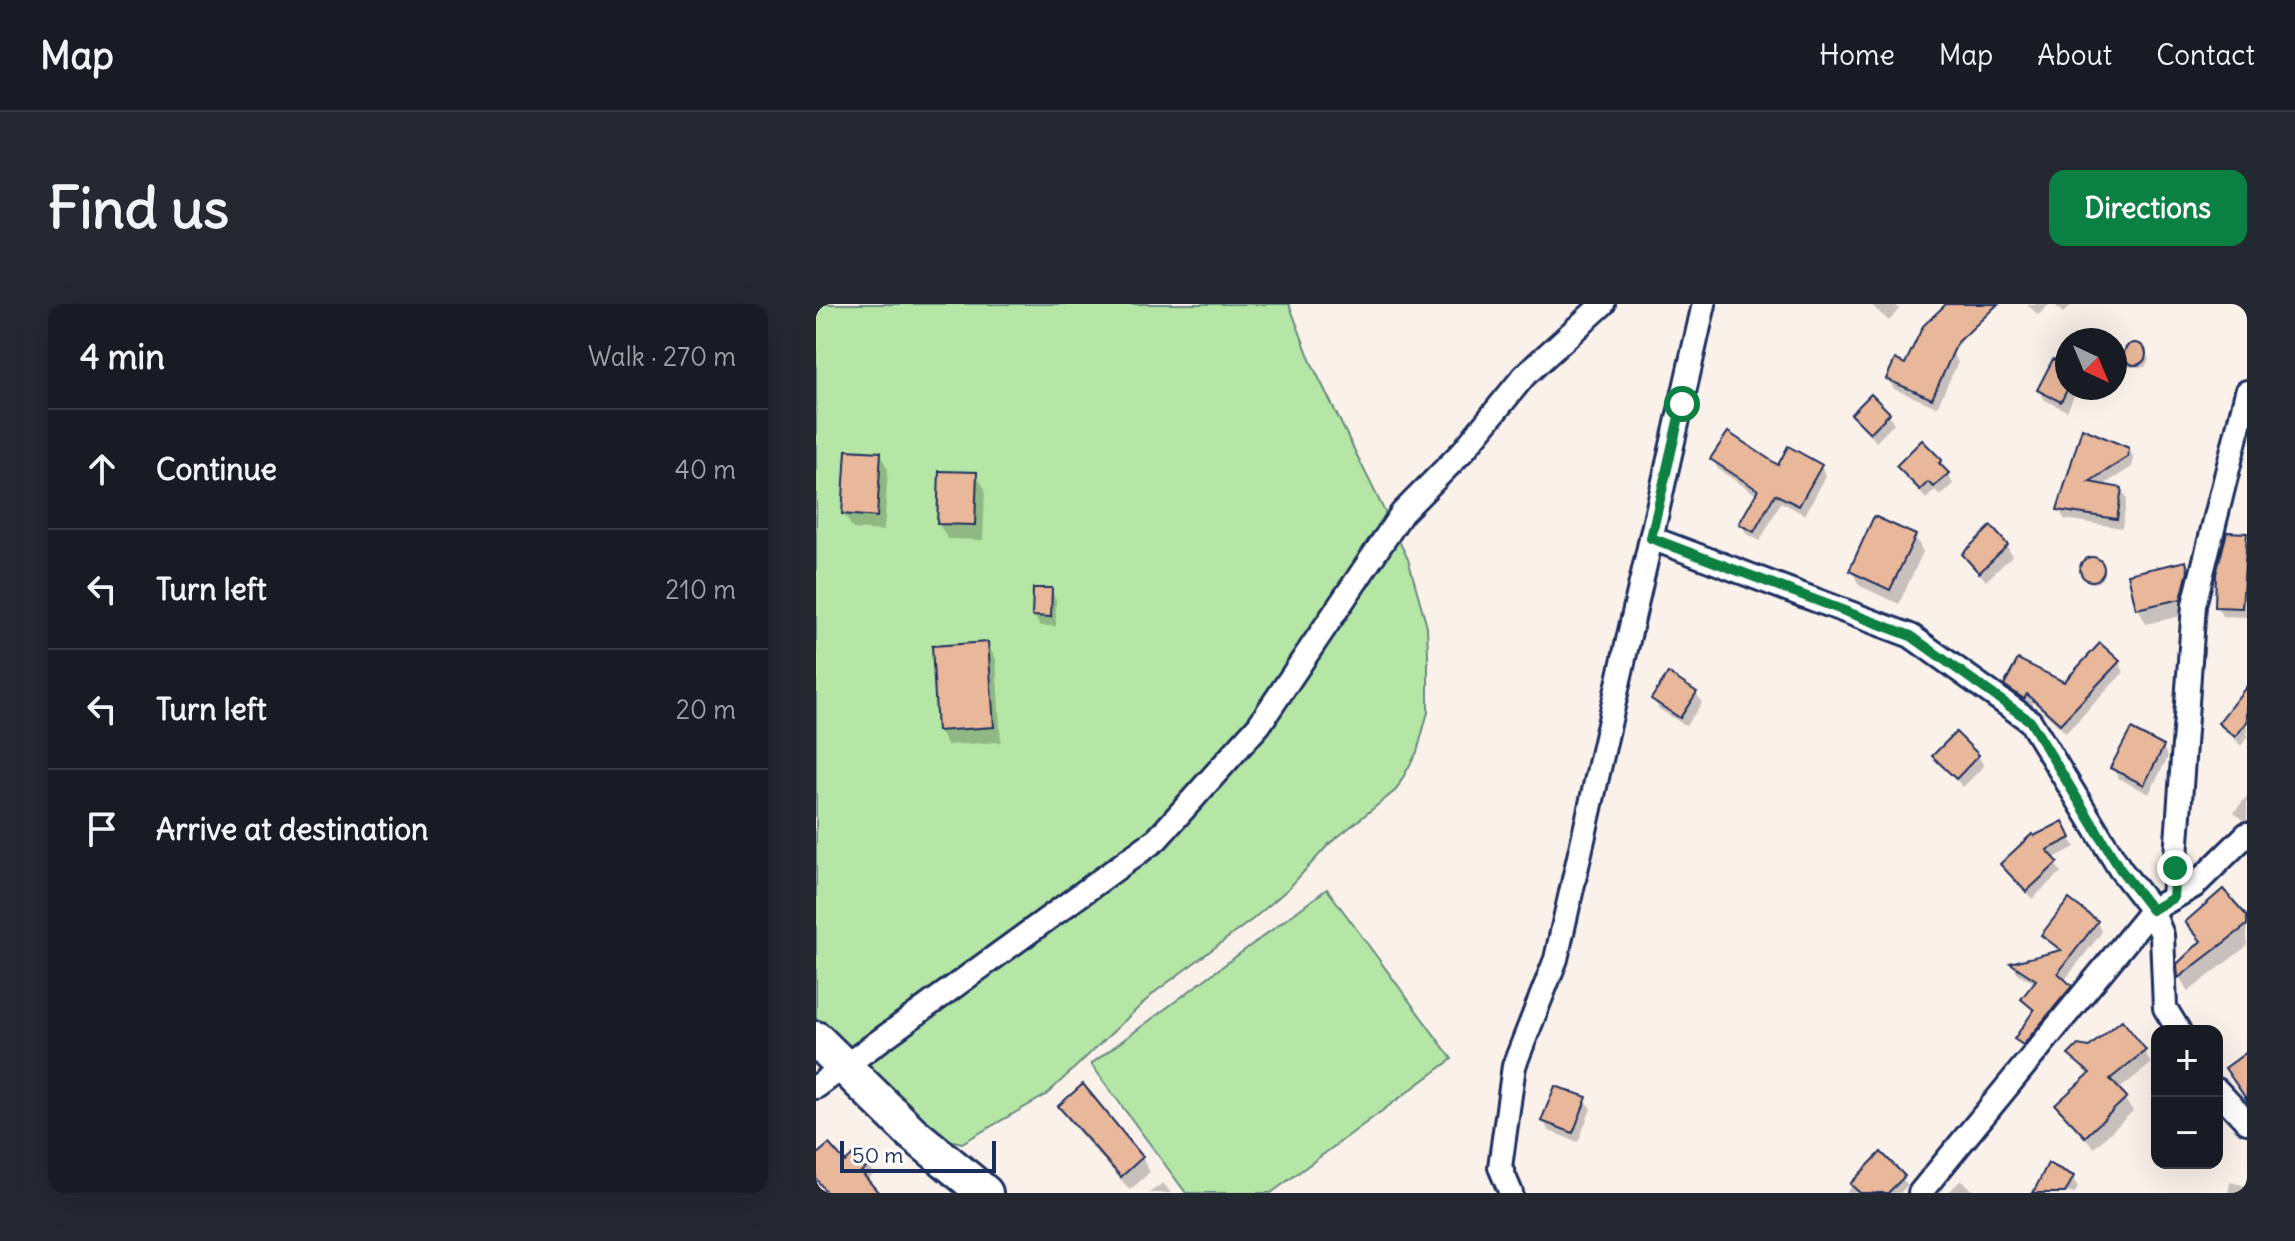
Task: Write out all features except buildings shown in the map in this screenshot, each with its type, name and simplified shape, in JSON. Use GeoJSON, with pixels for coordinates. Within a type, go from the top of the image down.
{"type":"FeatureCollection","features":[{"type":"Feature","properties":{"kind":"highway"},"geometry":{"type":"LineString","coordinates":[[816,1039],[829,1076],[912,1133],[985,1193]]}},
{"type":"Feature","properties":{"kind":"street"},"geometry":{"type":"LineString","coordinates":[[829,1076],[1157,839],[1259,725],[1402,513],[1463,451],[1524,376],[1603,304]]}},
{"type":"Feature","properties":{"kind":"street"},"geometry":{"type":"LineString","coordinates":[[1511,1193],[1500,1167],[1514,1066],[1556,959],[1704,304]]}},
{"type":"Feature","properties":{"kind":"street"},"geometry":{"type":"LineString","coordinates":[[2173,898],[2194,605],[2246,398]]}},
{"type":"Feature","properties":{"kind":"street"},"geometry":{"type":"LineString","coordinates":[[1651,538],[1911,636],[2030,721],[2120,869],[2152,910],[2164,948],[2165,1008],[2175,1025]]}},
{"type":"Feature","properties":{"kind":"street"},"geometry":{"type":"LineString","coordinates":[[1920,1193],[2152,910],[2194,886],[2247,834]]}},
{"type":"Feature","properties":{"kind":"street"},"geometry":{"type":"LineString","coordinates":[[2223,1096],[2247,1122]]}},
{"type":"Feature","properties":{"kind":"green space"},"geometry":{"type":"Polygon","coordinates":[[[816,304],[1289,304],[1311,362],[1408,559],[1427,627],[1428,712],[1417,752],[1396,790],[1329,844],[1288,889],[1253,919],[1155,992],[1046,1095],[962,1143],[914,1132],[816,1037],[816,304]]]}},
{"type":"Feature","properties":{"kind":"green space"},"geometry":{"type":"Polygon","coordinates":[[[1327,889],[1452,1059],[1271,1193],[1186,1193],[1091,1064],[1327,889]]]}},
{"type":"Feature","properties":{"kind":"route"},"geometry":{"type":"LineString","coordinates":[[1682,404],[1651,538],[1911,636],[2030,721],[2120,869],[2137,886],[2152,910],[2173,898],[2175,868]]}}]}
